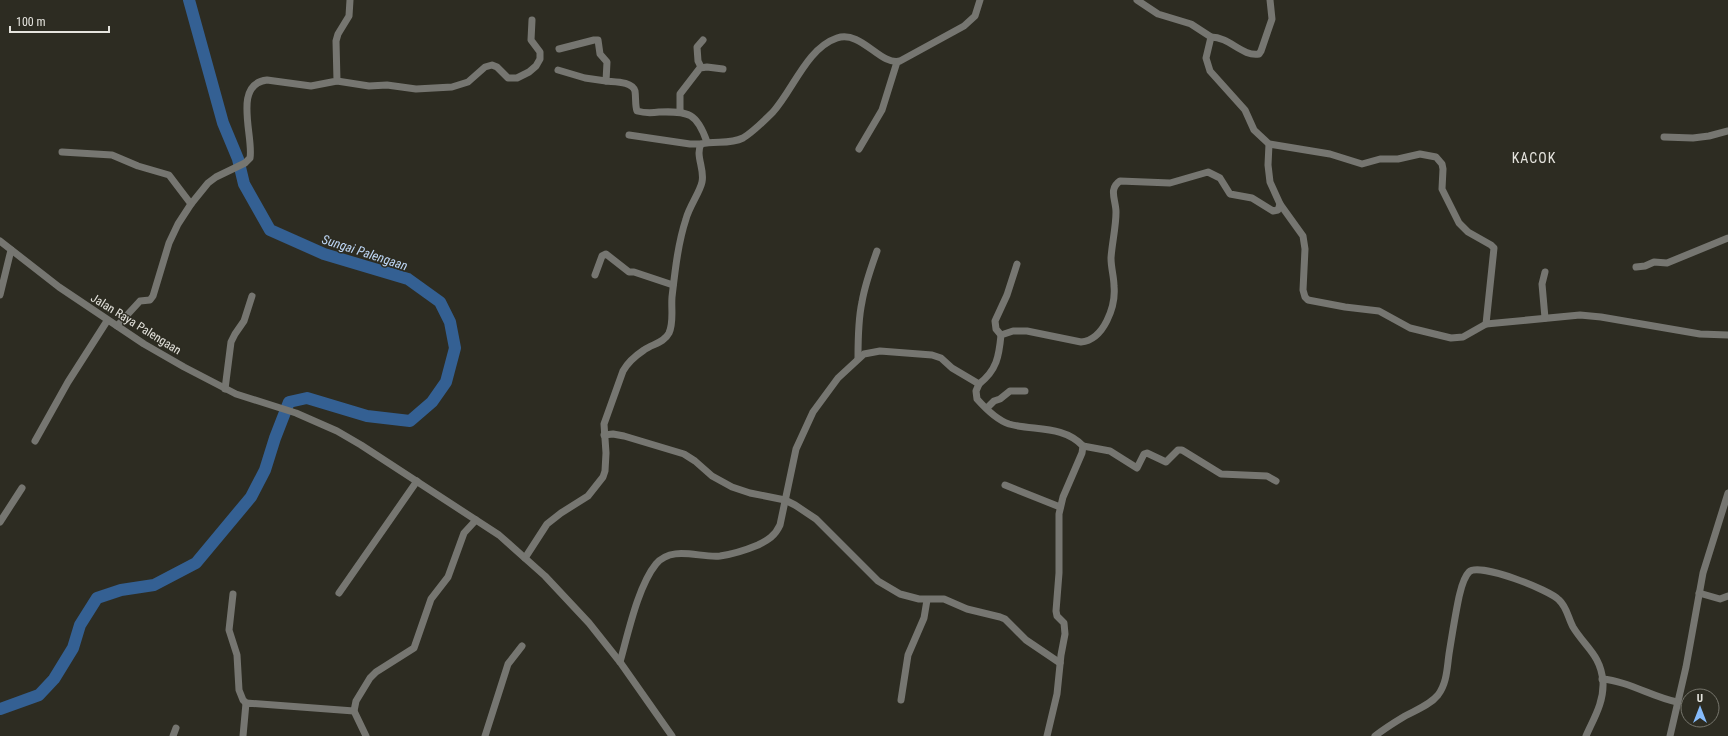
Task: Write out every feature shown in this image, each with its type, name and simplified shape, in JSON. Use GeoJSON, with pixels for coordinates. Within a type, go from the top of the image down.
{"type":"FeatureCollection","features":[{"type":"Feature","properties":{"kind":"street"},"geometry":{"type":"LineString","coordinates":[[337,82],[336,42],[338,34],[349,16],[350,0]]}},
{"type":"Feature","properties":{"kind":"street"},"geometry":{"type":"LineString","coordinates":[[630,135],[690,144],[728,142],[737,140],[753,130],[773,112],[816,52],[827,42],[839,37],[847,37],[864,44],[887,59],[897,62],[964,26],[975,16],[980,0]]}},
{"type":"Feature","properties":{"kind":"street"},"geometry":{"type":"LineString","coordinates":[[1137,0],[1158,14],[1191,24],[1211,37],[1223,38],[1247,53],[1259,54],[1262,51],[1272,19],[1270,0]]}},
{"type":"Feature","properties":{"kind":"street"},"geometry":{"type":"LineString","coordinates":[[117,326],[140,301],[150,300],[153,296],[171,238],[178,224],[203,188],[216,177],[245,163],[251,156],[246,115],[248,100],[253,85],[266,80],[311,86],[337,82],[369,86],[387,85],[416,89],[452,87],[468,82],[486,67],[492,65],[497,67],[508,78],[518,78],[533,69],[540,57],[539,50],[531,40],[532,20]]}},
{"type":"Feature","properties":{"kind":"street"},"geometry":{"type":"LineString","coordinates":[[1211,37],[1206,58],[1210,71],[1246,110],[1254,130],[1269,144],[1330,154],[1362,164],[1380,159],[1398,159],[1420,154],[1436,157],[1442,164],[1443,169],[1442,189],[1459,223],[1468,232],[1494,248],[1486,324]]}},
{"type":"Feature","properties":{"kind":"street"},"geometry":{"type":"LineString","coordinates":[[559,50],[598,40],[600,54],[607,62],[606,81]]}},
{"type":"Feature","properties":{"kind":"street"},"geometry":{"type":"LineString","coordinates":[[701,67],[698,61],[697,47],[703,40]]}},
{"type":"Feature","properties":{"kind":"street"},"geometry":{"type":"LineString","coordinates":[[859,149],[882,110],[897,62]]}},
{"type":"Feature","properties":{"kind":"street"},"geometry":{"type":"LineString","coordinates":[[701,67],[723,69]]}},
{"type":"Feature","properties":{"kind":"street"},"geometry":{"type":"LineString","coordinates":[[680,112],[680,94],[701,67]]}},
{"type":"Feature","properties":{"kind":"street"},"geometry":{"type":"LineString","coordinates":[[558,70],[585,78],[626,83],[632,86],[638,112],[680,112],[690,115],[697,120],[702,129],[704,143]]}},
{"type":"Feature","properties":{"kind":"street"},"geometry":{"type":"LineString","coordinates":[[1664,137],[1709,136],[1728,131]]}},
{"type":"Feature","properties":{"kind":"street"},"geometry":{"type":"LineString","coordinates":[[525,558],[547,524],[588,496],[599,483],[605,470],[604,435],[606,416],[623,372],[627,364],[644,350],[662,341],[668,334],[671,327],[673,285],[685,220],[703,180],[698,149],[704,143]]}},
{"type":"Feature","properties":{"kind":"street"},"geometry":{"type":"LineString","coordinates":[[1269,144],[1268,178],[1280,204],[1303,236],[1303,290],[1305,297],[1308,300],[1345,307],[1379,311],[1414,330],[1452,338],[1463,337],[1486,324],[1570,315],[1587,316],[1700,334],[1728,335]]}},
{"type":"Feature","properties":{"kind":"street"},"geometry":{"type":"LineString","coordinates":[[62,152],[112,155],[138,166],[168,175],[172,178],[191,204]]}},
{"type":"Feature","properties":{"kind":"street"},"geometry":{"type":"LineString","coordinates":[[1001,334],[1013,331],[1027,331],[1081,342],[1088,341],[1096,336],[1113,305],[1114,286],[1111,260],[1116,212],[1113,191],[1116,183],[1120,181],[1170,183],[1208,172],[1220,178],[1228,191],[1234,196],[1252,198],[1273,211],[1278,210],[1280,204]]}},
{"type":"Feature","properties":{"kind":"street"},"geometry":{"type":"LineString","coordinates":[[1636,267],[1645,266],[1654,262],[1669,262],[1728,238]]}},
{"type":"Feature","properties":{"kind":"street","name":"Jalan Raya Palengaan"},"geometry":{"type":"LineString","coordinates":[[0,241],[59,287],[107,321],[170,359],[225,389],[246,398],[296,413],[337,431],[417,481],[508,541],[568,600],[620,662],[672,736]]}},
{"type":"Feature","properties":{"kind":"street"},"geometry":{"type":"LineString","coordinates":[[0,295],[11,250]]}},
{"type":"Feature","properties":{"kind":"street"},"geometry":{"type":"LineString","coordinates":[[858,358],[861,304],[865,285],[877,251]]}},
{"type":"Feature","properties":{"kind":"street"},"geometry":{"type":"LineString","coordinates":[[595,275],[602,256],[606,254],[629,272],[634,272],[673,285]]}},
{"type":"Feature","properties":{"kind":"street"},"geometry":{"type":"LineString","coordinates":[[1001,334],[996,330],[995,321],[1007,295],[1018,264]]}},
{"type":"Feature","properties":{"kind":"street"},"geometry":{"type":"LineString","coordinates":[[1545,272],[1542,284],[1546,318]]}},
{"type":"Feature","properties":{"kind":"street"},"geometry":{"type":"LineString","coordinates":[[225,389],[231,342],[244,321],[252,296]]}},
{"type":"Feature","properties":{"kind":"street"},"geometry":{"type":"LineString","coordinates":[[35,441],[68,382],[107,321]]}},
{"type":"Feature","properties":{"kind":"street"},"geometry":{"type":"LineString","coordinates":[[1001,334],[1000,349],[995,366],[989,376],[979,384],[976,391],[976,397],[1002,421],[1009,424],[1046,428],[1062,433],[1074,438],[1083,446],[1110,451],[1137,468],[1144,454],[1147,453],[1166,462],[1180,450],[1221,474],[1267,476],[1276,481]]}},
{"type":"Feature","properties":{"kind":"street"},"geometry":{"type":"LineString","coordinates":[[620,662],[638,599],[649,574],[656,564],[667,556],[675,554],[718,556],[746,550],[772,538],[778,530],[796,448],[812,412],[831,386],[858,358],[864,354],[874,351],[932,355],[941,358],[952,368],[979,384]]}},
{"type":"Feature","properties":{"kind":"street"},"geometry":{"type":"LineString","coordinates":[[987,408],[994,401],[1000,399],[1010,391],[1025,391]]}},
{"type":"Feature","properties":{"kind":"street"},"geometry":{"type":"LineString","coordinates":[[604,435],[613,434],[624,436],[684,454],[696,461],[712,476],[732,487],[750,493],[785,500],[816,519],[878,581],[900,594],[913,599],[944,599],[967,609],[1005,619],[1026,640],[1060,663]]}},
{"type":"Feature","properties":{"kind":"street"},"geometry":{"type":"LineString","coordinates":[[1047,736],[1055,705],[1065,626],[1056,611],[1059,573],[1060,507],[1081,457],[1083,446]]}},
{"type":"Feature","properties":{"kind":"street"},"geometry":{"type":"LineString","coordinates":[[339,592],[417,481]]}},
{"type":"Feature","properties":{"kind":"street"},"geometry":{"type":"LineString","coordinates":[[1005,486],[1060,507]]}},
{"type":"Feature","properties":{"kind":"street"},"geometry":{"type":"LineString","coordinates":[[0,522],[22,488]]}},
{"type":"Feature","properties":{"kind":"street"},"geometry":{"type":"LineString","coordinates":[[1670,736],[1686,667],[1703,573],[1728,493]]}},
{"type":"Feature","properties":{"kind":"street"},"geometry":{"type":"LineString","coordinates":[[366,736],[354,711],[356,701],[370,678],[383,667],[414,648],[432,599],[448,577],[464,533],[476,520]]}},
{"type":"Feature","properties":{"kind":"street"},"geometry":{"type":"LineString","coordinates":[[1375,736],[1427,704],[1437,696],[1440,691],[1446,675],[1462,587],[1466,576],[1471,570],[1488,571],[1501,574],[1556,597],[1563,604],[1576,631],[1595,656],[1602,679],[1602,693],[1599,708],[1586,736]]}},
{"type":"Feature","properties":{"kind":"street"},"geometry":{"type":"LineString","coordinates":[[1699,592],[1722,599],[1728,596]]}},
{"type":"Feature","properties":{"kind":"street"},"geometry":{"type":"LineString","coordinates":[[233,594],[229,630],[237,654],[239,690],[246,703],[243,736]]}},
{"type":"Feature","properties":{"kind":"street"},"geometry":{"type":"LineString","coordinates":[[901,700],[908,655],[924,618],[927,600]]}},
{"type":"Feature","properties":{"kind":"street"},"geometry":{"type":"LineString","coordinates":[[484,736],[508,664],[522,646]]}},
{"type":"Feature","properties":{"kind":"street"},"geometry":{"type":"LineString","coordinates":[[1602,679],[1619,682],[1667,700],[1678,702]]}},
{"type":"Feature","properties":{"kind":"street"},"geometry":{"type":"LineString","coordinates":[[246,703],[354,711]]}},
{"type":"Feature","properties":{"kind":"street"},"geometry":{"type":"LineString","coordinates":[[173,736],[176,728]]}},
{"type":"Feature","properties":{"kind":"waterway","name":"Sungai Palengaan"},"geometry":{"type":"LineString","coordinates":[[0,709],[39,695],[54,679],[73,648],[80,625],[97,598],[121,590],[154,585],[196,563],[251,497],[265,470],[275,438],[289,402],[307,398],[367,416],[410,421],[432,402],[446,382],[455,348],[450,322],[440,302],[408,279],[324,254],[270,230],[244,184],[238,159],[223,123],[189,0]]}},
{"type":"Feature","properties":{"kind":"district","name":"KACOK"},"geometry":{"type":"Point","coordinates":[1534,158]}}]}
